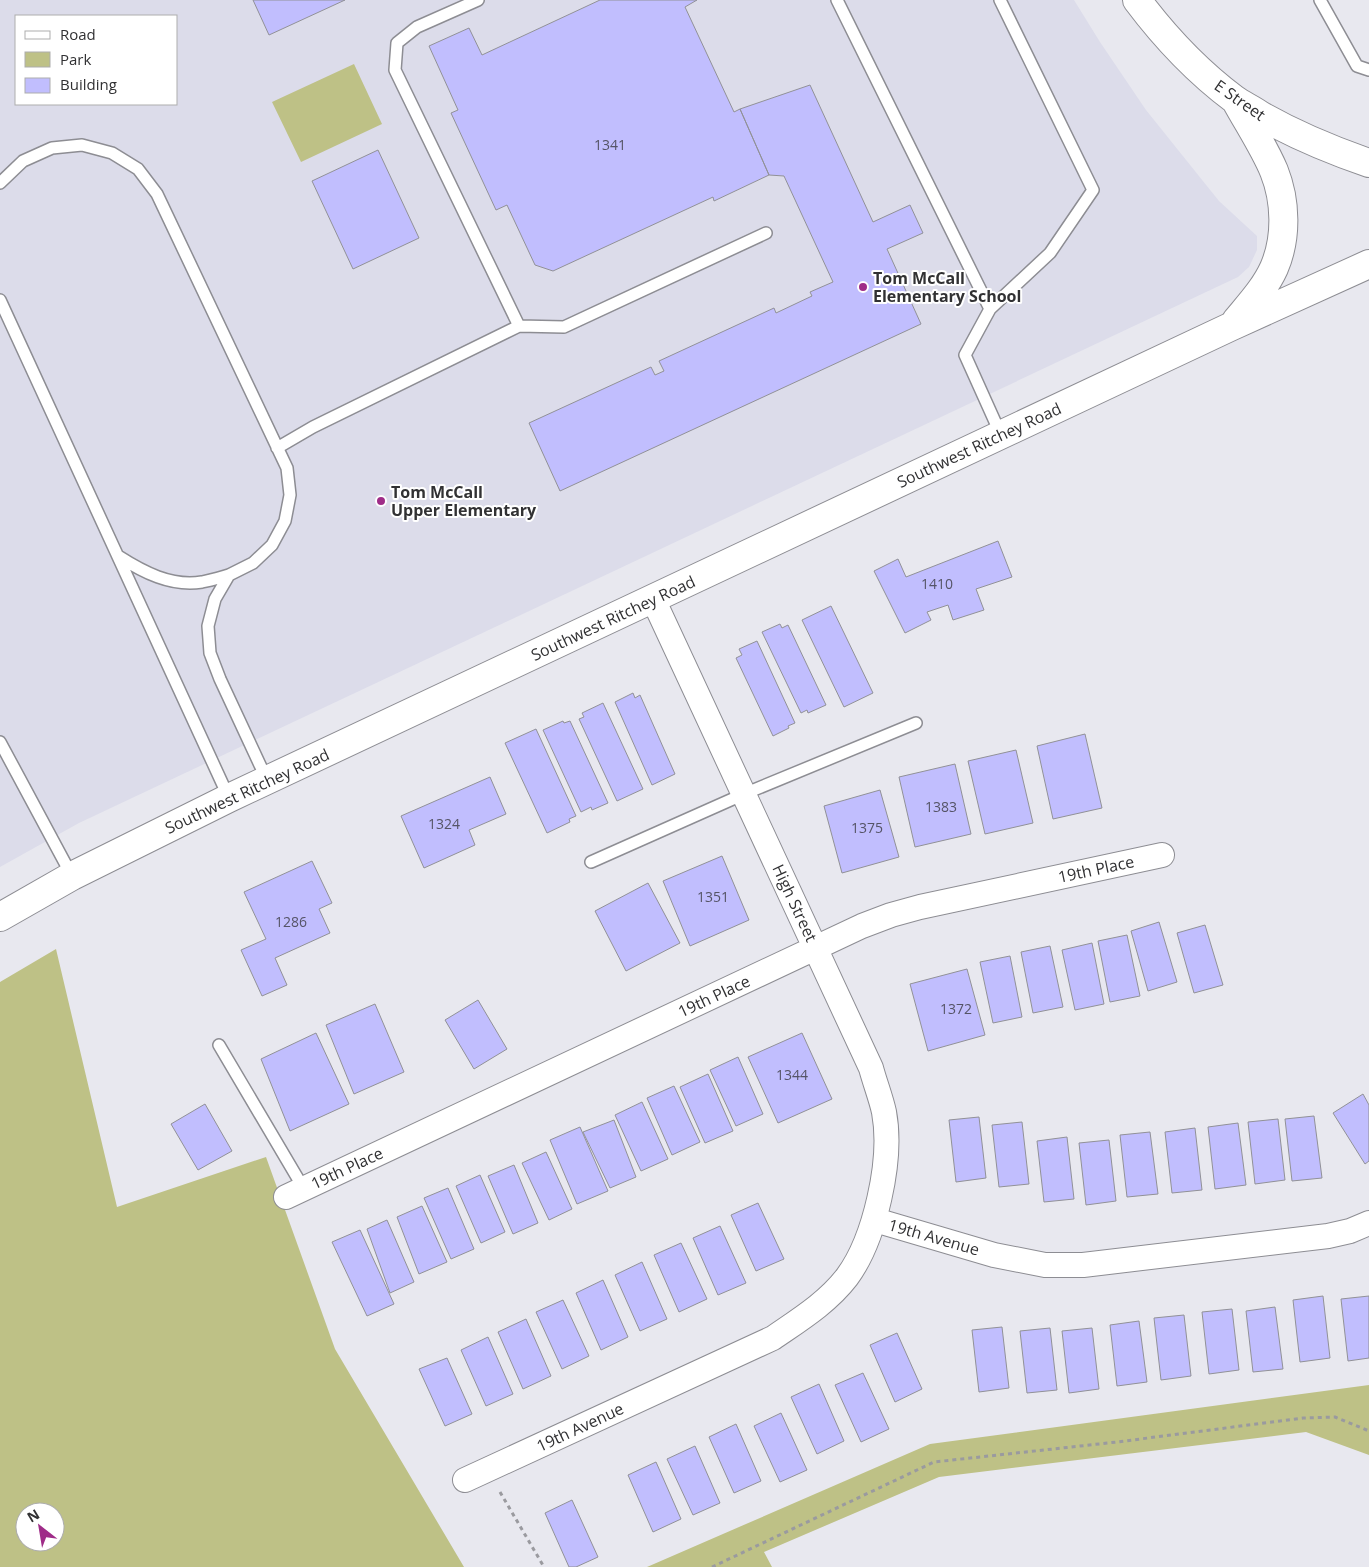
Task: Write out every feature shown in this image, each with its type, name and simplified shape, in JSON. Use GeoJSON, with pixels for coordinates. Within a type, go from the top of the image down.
{"type":"FeatureCollection","features":[{"type":"Feature","properties":{"kind":"street","name":"E Street"},"geometry":{"type":"LineString","coordinates":[[1137,0],[1179,48],[1209,78],[1235,100],[1280,126],[1324,148],[1369,163]]}},
{"type":"Feature","properties":{"kind":"street"},"geometry":{"type":"LineString","coordinates":[[1230,327],[1258,296],[1274,268],[1282,243],[1283,210],[1274,171],[1235,100]]}},
{"type":"Feature","properties":{"kind":"street"},"geometry":{"type":"LineString","coordinates":[[1230,327],[1369,264]]}},
{"type":"Feature","properties":{"kind":"street","name":"Southwest Ritchey Road"},"geometry":{"type":"LineString","coordinates":[[0,917],[72,876],[229,798],[1230,327]]}},
{"type":"Feature","properties":{"kind":"street","name":"High Street"},"geometry":{"type":"LineString","coordinates":[[653,599],[871,1068],[884,1113],[886,1152],[875,1220]]}},
{"type":"Feature","properties":{"kind":"street","name":"19th Place"},"geometry":{"type":"LineString","coordinates":[[295,1193],[862,926],[920,906],[1162,854]]}},
{"type":"Feature","properties":{"kind":"street","name":"19th Avenue"},"geometry":{"type":"LineString","coordinates":[[465,1480],[773,1338],[815,1310],[846,1278],[866,1244],[875,1220],[994,1255],[1045,1265],[1083,1265],[1328,1236],[1369,1223]]}},
{"type":"Feature","properties":{"kind":"lane"},"geometry":{"type":"LineString","coordinates":[[478,0],[417,27],[397,43],[395,70],[519,326]]}},
{"type":"Feature","properties":{"kind":"lane"},"geometry":{"type":"LineString","coordinates":[[837,0],[990,309]]}},
{"type":"Feature","properties":{"kind":"lane"},"geometry":{"type":"LineString","coordinates":[[1000,0],[1093,190],[1050,253],[990,309],[966,355],[1001,435]]}},
{"type":"Feature","properties":{"kind":"lane"},"geometry":{"type":"LineString","coordinates":[[1320,0],[1357,66],[1369,70]]}},
{"type":"Feature","properties":{"kind":"lane"},"geometry":{"type":"LineString","coordinates":[[0,183],[23,161],[52,148],[82,145],[112,152],[138,169],[157,194],[287,468],[290,495],[285,521],[272,545],[253,564],[229,575],[200,582],[171,581],[143,572],[118,556]]}},
{"type":"Feature","properties":{"kind":"lane"},"geometry":{"type":"LineString","coordinates":[[277,448],[313,427],[519,326],[564,327],[766,233]]}},
{"type":"Feature","properties":{"kind":"lane"},"geometry":{"type":"LineString","coordinates":[[0,300],[229,798]]}},
{"type":"Feature","properties":{"kind":"lane"},"geometry":{"type":"LineString","coordinates":[[229,575],[215,599],[208,626],[210,654],[220,680],[267,780]]}},
{"type":"Feature","properties":{"kind":"lane"},"geometry":{"type":"LineString","coordinates":[[591,862],[744,794],[916,723]]}},
{"type":"Feature","properties":{"kind":"lane"},"geometry":{"type":"LineString","coordinates":[[0,742],[72,876]]}},
{"type":"Feature","properties":{"kind":"lane"},"geometry":{"type":"LineString","coordinates":[[219,1045],[295,1193]]}},
{"type":"Feature","properties":{"kind":"path"},"geometry":{"type":"LineString","coordinates":[[712,1567],[934,1462],[1117,1442],[1303,1418],[1335,1418],[1369,1431]]}},
{"type":"Feature","properties":{"kind":"path"},"geometry":{"type":"LineString","coordinates":[[487,1470],[544,1567]]}},
{"type":"Feature","properties":{"kind":"shaded area","name":"Tom McCall Upper Elementary"},"geometry":{"type":"Polygon","coordinates":[[[0,0],[1074,0],[1146,110],[1219,201],[1257,236],[1257,250],[1249,267],[1238,277],[79,823],[0,867],[0,0]]]}},
{"type":"Feature","properties":{"kind":"green space"},"geometry":{"type":"Polygon","coordinates":[[[354,64],[382,124],[301,162],[272,102],[354,64]]]}},
{"type":"Feature","properties":{"kind":"green space"},"geometry":{"type":"Polygon","coordinates":[[[56,949],[117,1207],[266,1157],[335,1349],[464,1567],[0,1567],[0,982],[56,949]]]}},
{"type":"Feature","properties":{"kind":"green space"},"geometry":{"type":"Polygon","coordinates":[[[1369,1385],[1369,1455],[1306,1432],[939,1477],[764,1552],[772,1567],[647,1567],[930,1444],[1369,1385]]]}},
{"type":"Feature","properties":{"kind":"building"},"geometry":{"type":"Polygon","coordinates":[[[253,0],[345,0],[269,35],[253,0]]]}},
{"type":"Feature","properties":{"kind":"building"},"geometry":{"type":"Polygon","coordinates":[[[600,0],[697,0],[685,7],[734,112],[740,109],[769,175],[714,201],[713,197],[553,271],[535,265],[507,205],[496,210],[451,113],[458,110],[429,46],[469,28],[482,55],[600,0]]]}},
{"type":"Feature","properties":{"kind":"building","name":"Tom McCall Elementary School"},"geometry":{"type":"Polygon","coordinates":[[[810,85],[873,222],[910,205],[923,233],[887,249],[921,324],[560,491],[529,423],[651,367],[655,375],[664,371],[659,361],[774,308],[776,313],[812,296],[810,292],[833,282],[784,176],[769,175],[740,109],[810,85]]]}},
{"type":"Feature","properties":{"kind":"building"},"geometry":{"type":"Polygon","coordinates":[[[378,150],[419,238],[353,269],[312,181],[378,150]]]}},
{"type":"Feature","properties":{"kind":"building"},"geometry":{"type":"Polygon","coordinates":[[[998,541],[1012,577],[976,589],[984,610],[953,620],[948,605],[927,612],[931,620],[905,633],[874,571],[898,559],[906,577],[998,541]]]}},
{"type":"Feature","properties":{"kind":"building"},"geometry":{"type":"Polygon","coordinates":[[[831,606],[873,693],[844,707],[802,620],[831,606]]]}},
{"type":"Feature","properties":{"kind":"building"},"geometry":{"type":"Polygon","coordinates":[[[780,624],[782,628],[788,625],[826,705],[808,713],[807,710],[801,713],[762,632],[780,624]]]}},
{"type":"Feature","properties":{"kind":"building"},"geometry":{"type":"Polygon","coordinates":[[[757,641],[795,723],[773,736],[736,658],[742,655],[739,649],[757,641]]]}},
{"type":"Feature","properties":{"kind":"building"},"geometry":{"type":"Polygon","coordinates":[[[633,693],[635,698],[640,695],[675,774],[652,785],[615,702],[633,693]]]}},
{"type":"Feature","properties":{"kind":"building"},"geometry":{"type":"Polygon","coordinates":[[[603,703],[643,789],[617,801],[579,719],[584,717],[582,713],[603,703]]]}},
{"type":"Feature","properties":{"kind":"building"},"geometry":{"type":"Polygon","coordinates":[[[563,721],[564,723],[570,721],[608,803],[592,810],[591,807],[581,812],[543,730],[563,721]]]}},
{"type":"Feature","properties":{"kind":"building"},"geometry":{"type":"Polygon","coordinates":[[[536,729],[576,816],[569,819],[570,822],[547,833],[505,743],[536,729]]]}},
{"type":"Feature","properties":{"kind":"building"},"geometry":{"type":"Polygon","coordinates":[[[1085,734],[1102,808],[1053,819],[1037,746],[1085,734]]]}},
{"type":"Feature","properties":{"kind":"building"},"geometry":{"type":"Polygon","coordinates":[[[1016,750],[1033,823],[985,834],[968,761],[1016,750]]]}},
{"type":"Feature","properties":{"kind":"building"},"geometry":{"type":"Polygon","coordinates":[[[955,764],[971,834],[915,847],[899,777],[955,764]]]}},
{"type":"Feature","properties":{"kind":"building"},"geometry":{"type":"Polygon","coordinates":[[[490,777],[506,814],[469,830],[475,845],[424,868],[401,816],[490,777]]]}},
{"type":"Feature","properties":{"kind":"building"},"geometry":{"type":"Polygon","coordinates":[[[880,790],[899,857],[842,873],[824,806],[880,790]]]}},
{"type":"Feature","properties":{"kind":"building"},"geometry":{"type":"Polygon","coordinates":[[[722,856],[749,920],[690,946],[663,881],[722,856]]]}},
{"type":"Feature","properties":{"kind":"building"},"geometry":{"type":"Polygon","coordinates":[[[312,861],[332,903],[319,909],[330,933],[275,958],[287,985],[262,996],[241,950],[266,939],[244,892],[312,861]]]}},
{"type":"Feature","properties":{"kind":"building"},"geometry":{"type":"Polygon","coordinates":[[[648,883],[680,943],[626,971],[595,911],[648,883]]]}},
{"type":"Feature","properties":{"kind":"building"},"geometry":{"type":"Polygon","coordinates":[[[1159,922],[1177,982],[1148,991],[1131,931],[1159,922]]]}},
{"type":"Feature","properties":{"kind":"building"},"geometry":{"type":"Polygon","coordinates":[[[1205,925],[1223,985],[1194,993],[1177,933],[1205,925]]]}},
{"type":"Feature","properties":{"kind":"building"},"geometry":{"type":"Polygon","coordinates":[[[1127,935],[1140,996],[1110,1002],[1098,941],[1127,935]]]}},
{"type":"Feature","properties":{"kind":"building"},"geometry":{"type":"Polygon","coordinates":[[[1092,943],[1104,1004],[1075,1010],[1062,950],[1092,943]]]}},
{"type":"Feature","properties":{"kind":"building"},"geometry":{"type":"Polygon","coordinates":[[[1050,946],[1063,1007],[1033,1013],[1021,952],[1050,946]]]}},
{"type":"Feature","properties":{"kind":"building"},"geometry":{"type":"Polygon","coordinates":[[[1010,956],[1022,1017],[993,1023],[980,962],[1010,956]]]}},
{"type":"Feature","properties":{"kind":"building"},"geometry":{"type":"Polygon","coordinates":[[[967,969],[985,1035],[928,1051],[910,984],[967,969]]]}},
{"type":"Feature","properties":{"kind":"building"},"geometry":{"type":"Polygon","coordinates":[[[478,1000],[507,1049],[474,1069],[445,1020],[478,1000]]]}},
{"type":"Feature","properties":{"kind":"building"},"geometry":{"type":"Polygon","coordinates":[[[375,1004],[404,1072],[354,1094],[326,1025],[375,1004]]]}},
{"type":"Feature","properties":{"kind":"building"},"geometry":{"type":"Polygon","coordinates":[[[316,1033],[349,1104],[290,1131],[261,1059],[316,1033]]]}},
{"type":"Feature","properties":{"kind":"building"},"geometry":{"type":"Polygon","coordinates":[[[802,1033],[832,1099],[778,1123],[748,1057],[802,1033]]]}},
{"type":"Feature","properties":{"kind":"building"},"geometry":{"type":"Polygon","coordinates":[[[738,1057],[763,1114],[736,1126],[710,1070],[738,1057]]]}},
{"type":"Feature","properties":{"kind":"building"},"geometry":{"type":"Polygon","coordinates":[[[708,1074],[733,1131],[705,1143],[680,1087],[708,1074]]]}},
{"type":"Feature","properties":{"kind":"building"},"geometry":{"type":"Polygon","coordinates":[[[674,1086],[700,1142],[672,1155],[647,1098],[674,1086]]]}},
{"type":"Feature","properties":{"kind":"building"},"geometry":{"type":"Polygon","coordinates":[[[1363,1094],[1369,1105],[1369,1161],[1365,1164],[1333,1113],[1363,1094]]]}},
{"type":"Feature","properties":{"kind":"building"},"geometry":{"type":"Polygon","coordinates":[[[642,1102],[668,1159],[641,1171],[615,1115],[642,1102]]]}},
{"type":"Feature","properties":{"kind":"building"},"geometry":{"type":"Polygon","coordinates":[[[205,1104],[232,1151],[198,1170],[171,1124],[205,1104]]]}},
{"type":"Feature","properties":{"kind":"building"},"geometry":{"type":"Polygon","coordinates":[[[1314,1116],[1322,1178],[1292,1181],[1285,1119],[1314,1116]]]}},
{"type":"Feature","properties":{"kind":"building"},"geometry":{"type":"Polygon","coordinates":[[[979,1117],[986,1178],[956,1182],[949,1120],[979,1117]]]}},
{"type":"Feature","properties":{"kind":"building"},"geometry":{"type":"Polygon","coordinates":[[[1278,1119],[1285,1180],[1255,1184],[1248,1122],[1278,1119]]]}},
{"type":"Feature","properties":{"kind":"building"},"geometry":{"type":"Polygon","coordinates":[[[614,1120],[636,1177],[610,1188],[583,1132],[614,1120]]]}},
{"type":"Feature","properties":{"kind":"building"},"geometry":{"type":"Polygon","coordinates":[[[1022,1122],[1029,1184],[999,1187],[992,1125],[1022,1122]]]}},
{"type":"Feature","properties":{"kind":"building"},"geometry":{"type":"Polygon","coordinates":[[[1238,1123],[1246,1185],[1215,1189],[1208,1127],[1238,1123]]]}},
{"type":"Feature","properties":{"kind":"building"},"geometry":{"type":"Polygon","coordinates":[[[580,1127],[608,1191],[577,1204],[550,1140],[580,1127]]]}},
{"type":"Feature","properties":{"kind":"building"},"geometry":{"type":"Polygon","coordinates":[[[1195,1128],[1202,1190],[1172,1193],[1165,1132],[1195,1128]]]}},
{"type":"Feature","properties":{"kind":"building"},"geometry":{"type":"Polygon","coordinates":[[[1150,1132],[1158,1194],[1127,1197],[1120,1135],[1150,1132]]]}},
{"type":"Feature","properties":{"kind":"building"},"geometry":{"type":"Polygon","coordinates":[[[1067,1137],[1074,1199],[1044,1202],[1037,1141],[1067,1137]]]}},
{"type":"Feature","properties":{"kind":"building"},"geometry":{"type":"Polygon","coordinates":[[[1109,1140],[1116,1201],[1086,1205],[1079,1143],[1109,1140]]]}},
{"type":"Feature","properties":{"kind":"building"},"geometry":{"type":"Polygon","coordinates":[[[546,1152],[572,1209],[549,1220],[522,1163],[546,1152]]]}},
{"type":"Feature","properties":{"kind":"building"},"geometry":{"type":"Polygon","coordinates":[[[514,1165],[538,1223],[513,1234],[488,1176],[514,1165]]]}},
{"type":"Feature","properties":{"kind":"building"},"geometry":{"type":"Polygon","coordinates":[[[480,1175],[505,1232],[481,1243],[456,1186],[480,1175]]]}},
{"type":"Feature","properties":{"kind":"building"},"geometry":{"type":"Polygon","coordinates":[[[448,1188],[474,1249],[451,1259],[424,1198],[448,1188]]]}},
{"type":"Feature","properties":{"kind":"building"},"geometry":{"type":"Polygon","coordinates":[[[758,1203],[784,1259],[756,1271],[731,1215],[758,1203]]]}},
{"type":"Feature","properties":{"kind":"building"},"geometry":{"type":"Polygon","coordinates":[[[422,1206],[447,1262],[419,1274],[397,1217],[422,1206]]]}},
{"type":"Feature","properties":{"kind":"building"},"geometry":{"type":"Polygon","coordinates":[[[387,1220],[414,1282],[390,1293],[367,1229],[387,1220]]]}},
{"type":"Feature","properties":{"kind":"building"},"geometry":{"type":"Polygon","coordinates":[[[720,1226],[746,1283],[718,1295],[693,1238],[720,1226]]]}},
{"type":"Feature","properties":{"kind":"building"},"geometry":{"type":"Polygon","coordinates":[[[360,1230],[394,1304],[367,1316],[332,1242],[360,1230]]]}},
{"type":"Feature","properties":{"kind":"building"},"geometry":{"type":"Polygon","coordinates":[[[681,1243],[707,1299],[679,1312],[654,1255],[681,1243]]]}},
{"type":"Feature","properties":{"kind":"building"},"geometry":{"type":"Polygon","coordinates":[[[642,1262],[667,1319],[640,1331],[615,1275],[642,1262]]]}},
{"type":"Feature","properties":{"kind":"building"},"geometry":{"type":"Polygon","coordinates":[[[603,1280],[628,1337],[601,1350],[576,1293],[603,1280]]]}},
{"type":"Feature","properties":{"kind":"building"},"geometry":{"type":"Polygon","coordinates":[[[1323,1296],[1330,1358],[1300,1362],[1293,1300],[1323,1296]]]}},
{"type":"Feature","properties":{"kind":"building"},"geometry":{"type":"Polygon","coordinates":[[[1369,1296],[1369,1358],[1348,1361],[1341,1299],[1369,1296]]]}},
{"type":"Feature","properties":{"kind":"building"},"geometry":{"type":"Polygon","coordinates":[[[563,1300],[589,1356],[562,1369],[536,1312],[563,1300]]]}},
{"type":"Feature","properties":{"kind":"building"},"geometry":{"type":"Polygon","coordinates":[[[1275,1307],[1283,1369],[1253,1372],[1246,1311],[1275,1307]]]}},
{"type":"Feature","properties":{"kind":"building"},"geometry":{"type":"Polygon","coordinates":[[[1232,1309],[1239,1370],[1209,1374],[1202,1312],[1232,1309]]]}},
{"type":"Feature","properties":{"kind":"building"},"geometry":{"type":"Polygon","coordinates":[[[1184,1315],[1191,1376],[1161,1380],[1154,1318],[1184,1315]]]}},
{"type":"Feature","properties":{"kind":"building"},"geometry":{"type":"Polygon","coordinates":[[[526,1319],[551,1376],[523,1389],[498,1332],[526,1319]]]}},
{"type":"Feature","properties":{"kind":"building"},"geometry":{"type":"Polygon","coordinates":[[[1139,1321],[1147,1382],[1117,1386],[1110,1325],[1139,1321]]]}},
{"type":"Feature","properties":{"kind":"building"},"geometry":{"type":"Polygon","coordinates":[[[1002,1327],[1009,1388],[979,1392],[972,1330],[1002,1327]]]}},
{"type":"Feature","properties":{"kind":"building"},"geometry":{"type":"Polygon","coordinates":[[[1050,1328],[1057,1390],[1027,1393],[1020,1331],[1050,1328]]]}},
{"type":"Feature","properties":{"kind":"building"},"geometry":{"type":"Polygon","coordinates":[[[1092,1328],[1099,1389],[1069,1393],[1062,1331],[1092,1328]]]}},
{"type":"Feature","properties":{"kind":"building"},"geometry":{"type":"Polygon","coordinates":[[[897,1333],[922,1389],[895,1402],[870,1345],[897,1333]]]}},
{"type":"Feature","properties":{"kind":"building"},"geometry":{"type":"Polygon","coordinates":[[[488,1337],[513,1394],[486,1406],[461,1350],[488,1337]]]}},
{"type":"Feature","properties":{"kind":"building"},"geometry":{"type":"Polygon","coordinates":[[[447,1358],[472,1414],[445,1426],[419,1369],[447,1358]]]}},
{"type":"Feature","properties":{"kind":"building"},"geometry":{"type":"Polygon","coordinates":[[[863,1373],[889,1429],[861,1442],[835,1385],[863,1373]]]}},
{"type":"Feature","properties":{"kind":"building"},"geometry":{"type":"Polygon","coordinates":[[[819,1384],[844,1441],[817,1454],[791,1397],[819,1384]]]}},
{"type":"Feature","properties":{"kind":"building"},"geometry":{"type":"Polygon","coordinates":[[[781,1413],[807,1470],[780,1482],[754,1426],[781,1413]]]}},
{"type":"Feature","properties":{"kind":"building"},"geometry":{"type":"Polygon","coordinates":[[[736,1424],[761,1481],[734,1493],[709,1437],[736,1424]]]}},
{"type":"Feature","properties":{"kind":"building"},"geometry":{"type":"Polygon","coordinates":[[[695,1446],[720,1503],[693,1515],[667,1459],[695,1446]]]}},
{"type":"Feature","properties":{"kind":"building"},"geometry":{"type":"Polygon","coordinates":[[[656,1462],[681,1519],[653,1532],[628,1475],[656,1462]]]}},
{"type":"Feature","properties":{"kind":"building"},"geometry":{"type":"Polygon","coordinates":[[[572,1500],[598,1557],[576,1567],[569,1567],[545,1513],[572,1500]]]}},
{"type":"Feature","properties":{"kind":"place","name":"Tom McCall Elementary School"},"geometry":{"type":"Point","coordinates":[863,287]}},
{"type":"Feature","properties":{"kind":"place","name":"Tom McCall Upper Elementary"},"geometry":{"type":"Point","coordinates":[381,501]}}]}
